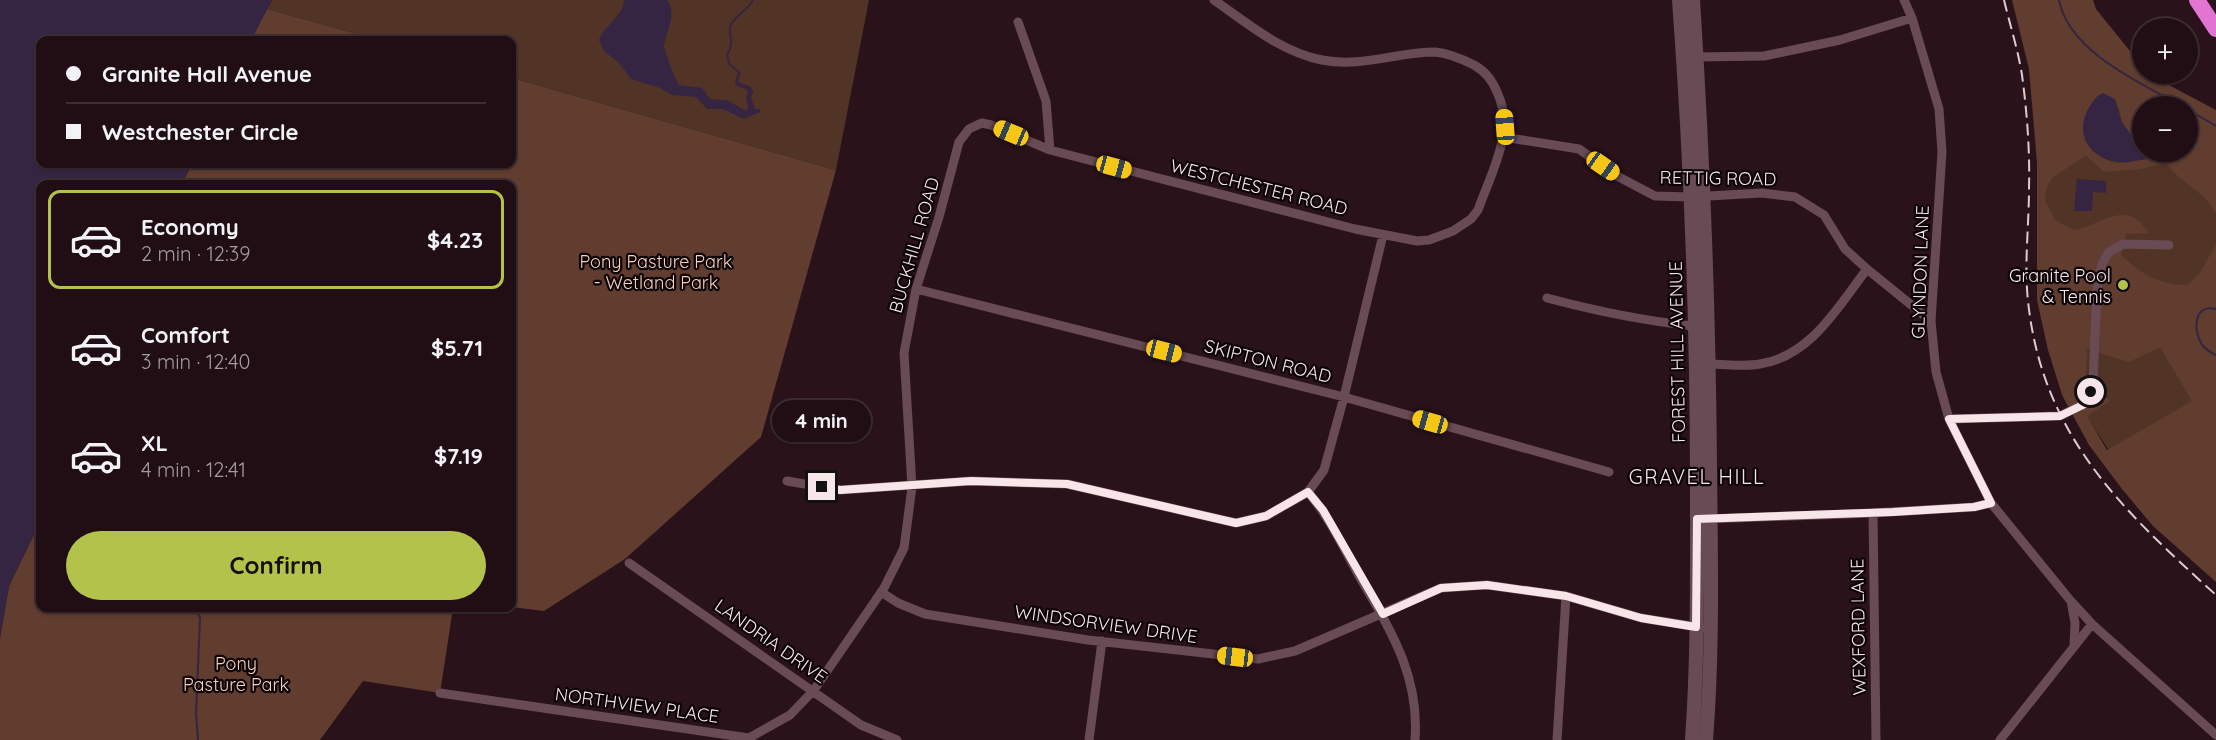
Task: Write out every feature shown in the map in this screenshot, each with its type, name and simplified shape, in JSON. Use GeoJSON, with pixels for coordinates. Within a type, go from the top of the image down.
{"type":"FeatureCollection","features":[{"type":"Feature","properties":{"kind":"highway"},"geometry":{"type":"LineString","coordinates":[[2197,0],[2216,29]]}},
{"type":"Feature","properties":{"kind":"main road","name":"FOREST HILL AVENUE"},"geometry":{"type":"LineString","coordinates":[[1678,0],[1698,196],[1709,364],[1704,519],[1696,627],[1692,740]]}},
{"type":"Feature","properties":{"kind":"main road","name":"FOREST HILL AVENUE"},"geometry":{"type":"LineString","coordinates":[[1693,0],[1698,196],[1695,326],[1710,629],[1706,740]]}},
{"type":"Feature","properties":{"kind":"street","name":"WESTCHESTER ROAD"},"geometry":{"type":"LineString","coordinates":[[959,142],[969,129],[982,123],[1050,150],[1383,235],[1417,241],[1429,240],[1453,231],[1471,219],[1478,210],[1505,127],[1503,104],[1489,76],[1457,57],[1436,52],[1362,63],[1321,60],[1274,41],[1214,0]]}},
{"type":"Feature","properties":{"kind":"street","name":"GLYNDON LANE"},"geometry":{"type":"LineString","coordinates":[[1904,0],[1912,18],[1939,109],[1942,152],[1931,321],[1936,372],[1949,419],[1991,503],[2070,600],[2092,624],[2216,735]]}},
{"type":"Feature","properties":{"kind":"street"},"geometry":{"type":"LineString","coordinates":[[1696,57],[1764,56],[1840,40],[1912,18]]}},
{"type":"Feature","properties":{"kind":"street"},"geometry":{"type":"LineString","coordinates":[[1018,22],[1046,101],[1050,150]]}},
{"type":"Feature","properties":{"kind":"street","name":"RETTIG ROAD"},"geometry":{"type":"LineString","coordinates":[[1503,137],[1579,149],[1615,175],[1655,196],[1762,193],[1795,197],[1824,215],[1845,249],[1931,321]]}},
{"type":"Feature","properties":{"kind":"street","name":"BUCKHILL ROAD"},"geometry":{"type":"LineString","coordinates":[[814,690],[881,592],[904,548],[912,487],[904,353],[916,289],[939,217],[959,142]]}},
{"type":"Feature","properties":{"kind":"street"},"geometry":{"type":"LineString","coordinates":[[787,481],[840,490],[912,487],[971,481],[1067,484],[1236,523],[1266,516],[1308,492],[1324,470],[1383,235]]}},
{"type":"Feature","properties":{"kind":"street"},"geometry":{"type":"LineString","coordinates":[[1949,419],[2060,416],[2085,404],[2091,392],[2097,290],[2102,264],[2109,252],[2123,244],[2169,245]]}},
{"type":"Feature","properties":{"kind":"street"},"geometry":{"type":"LineString","coordinates":[[1709,364],[1759,364],[1785,358],[1817,334],[1867,269]]}},
{"type":"Feature","properties":{"kind":"street","name":"SKIPTON ROAD"},"geometry":{"type":"LineString","coordinates":[[916,289],[1344,397],[1609,472]]}},
{"type":"Feature","properties":{"kind":"street"},"geometry":{"type":"LineString","coordinates":[[1547,298],[1612,314],[1695,326]]}},
{"type":"Feature","properties":{"kind":"street"},"geometry":{"type":"LineString","coordinates":[[1308,492],[1323,510],[1396,641],[1406,668],[1416,718],[1415,740]]}},
{"type":"Feature","properties":{"kind":"street"},"geometry":{"type":"LineString","coordinates":[[1704,519],[1873,513],[1974,507],[1991,503]]}},
{"type":"Feature","properties":{"kind":"street","name":"WEXFORD LANE"},"geometry":{"type":"LineString","coordinates":[[1873,513],[1876,740]]}},
{"type":"Feature","properties":{"kind":"street","name":"LANDRIA DRIVE"},"geometry":{"type":"LineString","coordinates":[[629,563],[861,725],[897,740]]}},
{"type":"Feature","properties":{"kind":"street","name":"WINDSORVIEW DRIVE"},"geometry":{"type":"LineString","coordinates":[[881,592],[898,603],[926,614],[1102,642],[1257,659],[1295,651],[1441,588],[1487,585],[1566,596],[1641,618],[1710,629]]}},
{"type":"Feature","properties":{"kind":"street"},"geometry":{"type":"LineString","coordinates":[[1557,740],[1566,596]]}},
{"type":"Feature","properties":{"kind":"street"},"geometry":{"type":"LineString","coordinates":[[2070,600],[2074,623],[2074,646]]}},
{"type":"Feature","properties":{"kind":"street"},"geometry":{"type":"LineString","coordinates":[[2000,740],[2092,624]]}},
{"type":"Feature","properties":{"kind":"street"},"geometry":{"type":"LineString","coordinates":[[1089,740],[1102,642]]}},
{"type":"Feature","properties":{"kind":"street","name":"NORTHVIEW PLACE"},"geometry":{"type":"LineString","coordinates":[[440,693],[749,738],[790,715],[814,690]]}},
{"type":"Feature","properties":{"kind":"shaded area"},"geometry":{"type":"Polygon","coordinates":[[[0,0],[272,0],[253,36],[36,36],[36,168],[190,168],[184,180],[36,180],[36,530],[9,586],[0,638],[0,0]]]}},
{"type":"Feature","properties":{"kind":"shaded area"},"geometry":{"type":"Polygon","coordinates":[[[272,0],[869,0],[836,170],[516,79],[516,36],[365,36],[267,9],[272,0]]]}},
{"type":"Feature","properties":{"kind":"shaded area"},"geometry":{"type":"Polygon","coordinates":[[[624,0],[667,0],[671,17],[664,46],[679,85],[702,88],[710,99],[727,100],[746,111],[748,92],[735,83],[738,72],[734,70],[736,68],[741,73],[738,80],[740,83],[752,88],[751,97],[755,109],[760,109],[760,112],[743,119],[723,109],[707,109],[696,97],[672,95],[660,88],[631,79],[619,63],[604,51],[599,40],[621,11],[624,0]]]}},
{"type":"Feature","properties":{"kind":"shaded area"},"geometry":{"type":"Polygon","coordinates":[[[2103,93],[2115,99],[2122,122],[2132,136],[2132,161],[2121,162],[2099,156],[2085,140],[2084,118],[2099,95],[2103,93]]]}},
{"type":"Feature","properties":{"kind":"shaded area","name":"Granite Pool & Tennis"},"geometry":{"type":"Polygon","coordinates":[[[2042,109],[2132,113],[2132,162],[2196,162],[2216,184],[2216,258],[2207,401],[2114,458],[2066,385],[2047,312],[2042,109]]]}},
{"type":"Feature","properties":{"kind":"shaded area"},"geometry":{"type":"Polygon","coordinates":[[[2077,179],[2106,181],[2106,193],[2093,192],[2092,211],[2074,211],[2077,179]]]}},
{"type":"Feature","properties":{"kind":"green space"},"geometry":{"type":"Polygon","coordinates":[[[2012,0],[2093,0],[2096,9],[2132,54],[2132,84],[2167,84],[2190,96],[2132,96],[2132,136],[2123,123],[2118,107],[2084,140],[2105,159],[2117,163],[2198,162],[2198,100],[2216,110],[2216,214],[2205,198],[2166,163],[2141,169],[2104,172],[2086,155],[2052,178],[2046,189],[2045,201],[2055,220],[2074,230],[2113,216],[2132,217],[2140,222],[2149,233],[2126,234],[2121,255],[2143,273],[2160,281],[2188,285],[2201,271],[2216,244],[2216,582],[2153,526],[2122,489],[2089,445],[2062,395],[2048,350],[2037,300],[2037,163],[2029,69],[2012,0]],[[2160,347],[2129,362],[2087,349],[2086,377],[2110,401],[2087,416],[2107,450],[2192,401],[2160,347]]]}},
{"type":"Feature","properties":{"kind":"green space"},"geometry":{"type":"Polygon","coordinates":[[[267,9],[365,36],[253,36],[267,9]]]}},
{"type":"Feature","properties":{"kind":"green space","name":"Pony Pasture Park - Wetland Park"},"geometry":{"type":"Polygon","coordinates":[[[516,79],[836,170],[761,437],[625,559],[544,611],[516,608],[516,180],[184,180],[190,168],[516,168],[516,79]]]}},
{"type":"Feature","properties":{"kind":"green space","name":"Pony Pasture Park"},"geometry":{"type":"Polygon","coordinates":[[[36,530],[36,612],[452,612],[440,693],[363,681],[320,740],[0,740],[0,638],[9,586],[36,530]]]}},
{"type":"Feature","properties":{"kind":"waterway"},"geometry":{"type":"LineString","coordinates":[[734,68],[730,65],[727,55],[731,43],[730,26],[753,0]]}},
{"type":"Feature","properties":{"kind":"waterway"},"geometry":{"type":"LineString","coordinates":[[2059,0],[2065,19],[2092,50],[2109,64],[2164,96]]}},
{"type":"Feature","properties":{"kind":"waterway"},"geometry":{"type":"LineString","coordinates":[[2198,115],[2216,126]]}},
{"type":"Feature","properties":{"kind":"waterway"},"geometry":{"type":"LineString","coordinates":[[2216,309],[2203,310],[2199,314],[2196,325],[2202,345],[2216,355]]}},
{"type":"Feature","properties":{"kind":"waterway"},"geometry":{"type":"LineString","coordinates":[[197,612],[200,618],[196,713],[198,740]]}},
{"type":"Feature","properties":{"kind":"railway"},"geometry":{"type":"LineString","coordinates":[[2004,0],[2020,66],[2027,117],[2029,146],[2028,301],[2036,349],[2050,392],[2069,430],[2092,466],[2119,500],[2149,532],[2216,595]]}},
{"type":"Feature","properties":{"kind":"place","name":"Granite Pool & Tennis"},"geometry":{"type":"Point","coordinates":[2123,285]}},
{"type":"Feature","properties":{"kind":"district","name":"GRAVEL HILL"},"geometry":{"type":"Point","coordinates":[1697,476]}},
{"type":"Feature","properties":{"kind":"route"},"geometry":{"type":"LineString","coordinates":[[822,487],[840,490],[912,487],[971,481],[1067,484],[1236,523],[1266,516],[1308,492],[1323,510],[1383,614],[1441,588],[1487,585],[1566,596],[1641,618],[1696,627],[1697,519],[1893,512],[1974,507],[1991,503],[1949,419],[2060,416],[2085,404],[2091,392]]}}]}
